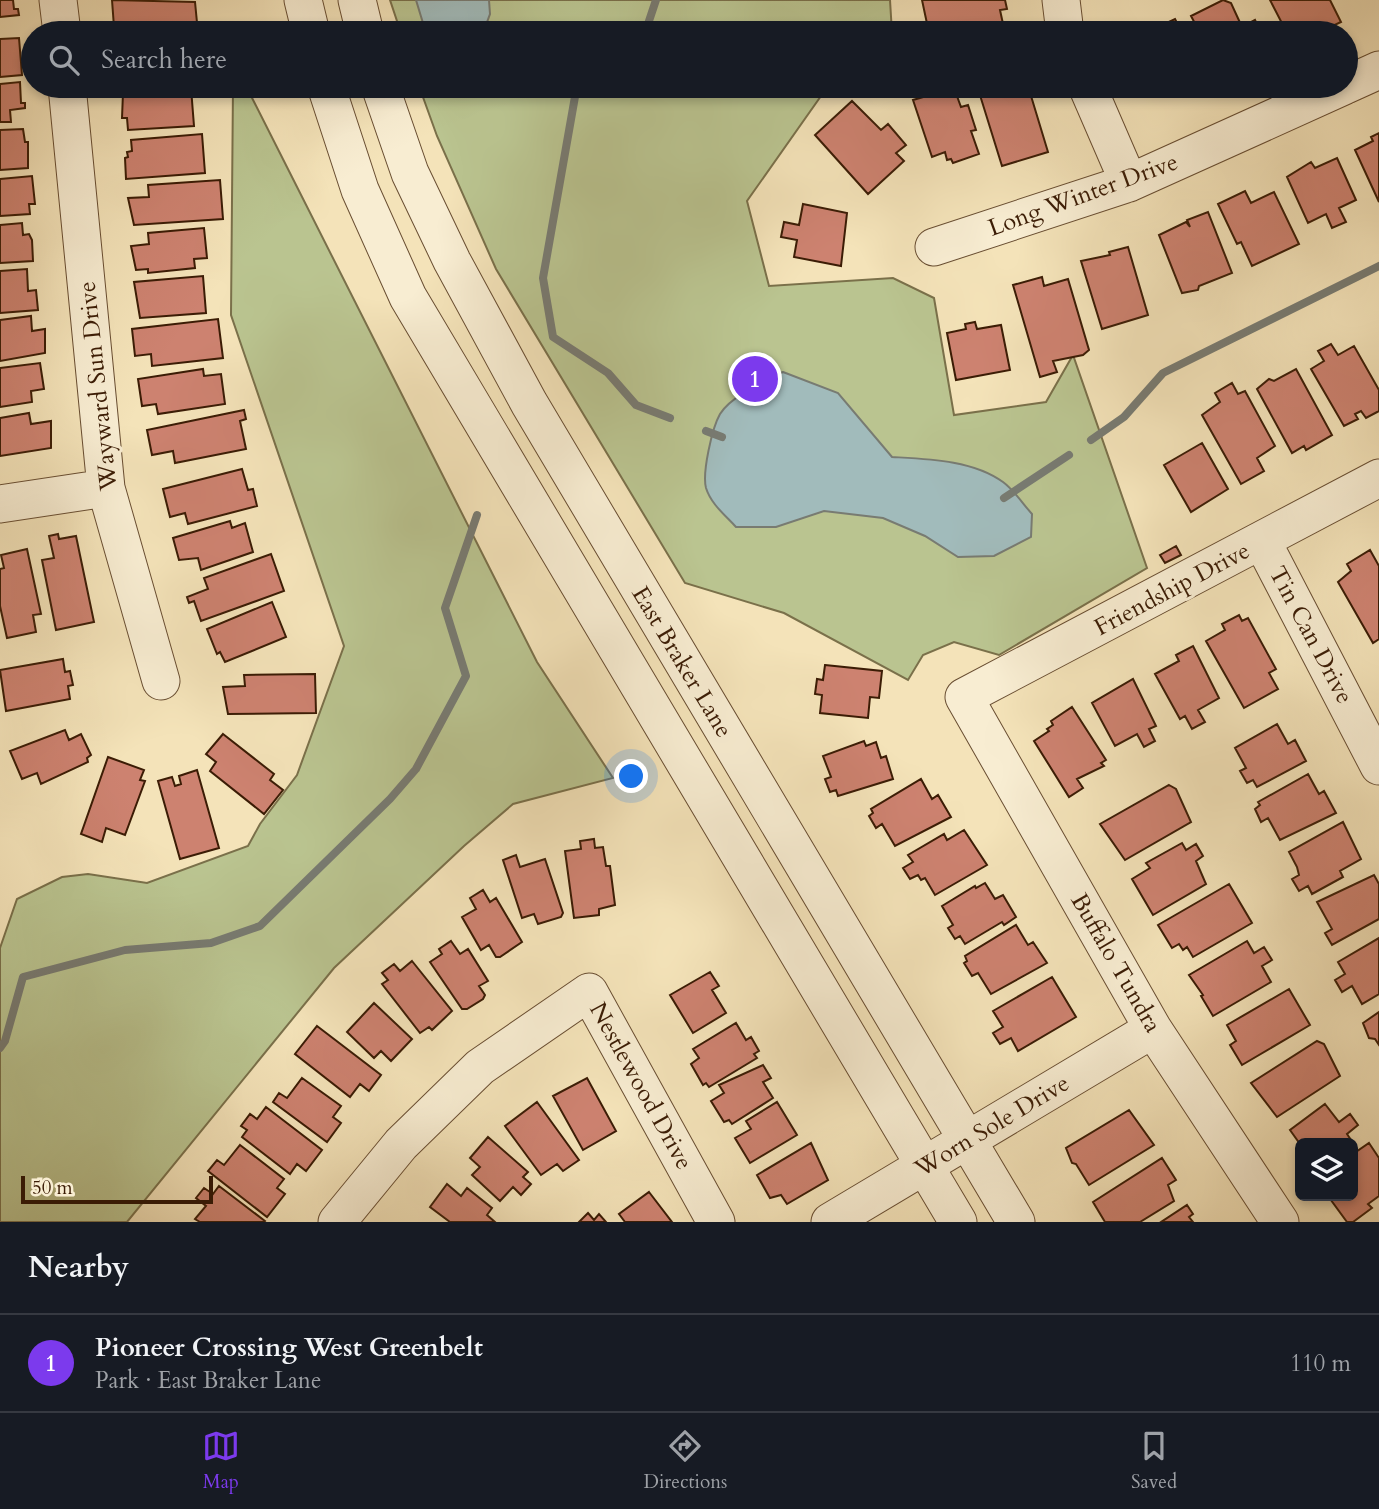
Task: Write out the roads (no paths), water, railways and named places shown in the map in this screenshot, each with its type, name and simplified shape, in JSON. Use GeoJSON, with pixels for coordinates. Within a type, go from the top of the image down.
{"type":"FeatureCollection","features":[{"type":"Feature","properties":{"kind":"street"},"geometry":{"type":"LineString","coordinates":[[58,0],[61,21]]}},
{"type":"Feature","properties":{"kind":"street"},"geometry":{"type":"LineString","coordinates":[[303,0],[308,21]]}},
{"type":"Feature","properties":{"kind":"street"},"geometry":{"type":"LineString","coordinates":[[357,0],[362,21]]}},
{"type":"Feature","properties":{"kind":"street"},"geometry":{"type":"LineString","coordinates":[[1061,0],[1064,21]]}},
{"type":"Feature","properties":{"kind":"street","name":"Long Winter Drive"},"geometry":{"type":"LineString","coordinates":[[1358,79],[1379,70]]}},
{"type":"Feature","properties":{"kind":"street","name":"Wayward Sun Drive"},"geometry":{"type":"LineString","coordinates":[[68,98],[106,488],[160,681]]}},
{"type":"Feature","properties":{"kind":"street","name":"East Braker Lane"},"geometry":{"type":"LineString","coordinates":[[330,98],[360,190],[408,297],[923,1168],[958,1222]]}},
{"type":"Feature","properties":{"kind":"street","name":"East Braker Lane"},"geometry":{"type":"LineString","coordinates":[[384,98],[410,173],[452,261],[529,403],[1016,1222]]}},
{"type":"Feature","properties":{"kind":"street"},"geometry":{"type":"LineString","coordinates":[[1092,98],[1129,183]]}},
{"type":"Feature","properties":{"kind":"street","name":"Long Winter Drive"},"geometry":{"type":"LineString","coordinates":[[934,247],[1129,183],[1316,98]]}},
{"type":"Feature","properties":{"kind":"street","name":"Friendship Drive"},"geometry":{"type":"LineString","coordinates":[[964,697],[1379,478]]}},
{"type":"Feature","properties":{"kind":"street"},"geometry":{"type":"LineString","coordinates":[[0,504],[106,488]]}},
{"type":"Feature","properties":{"kind":"street","name":"Tin Can Drive"},"geometry":{"type":"LineString","coordinates":[[1262,541],[1379,766]]}},
{"type":"Feature","properties":{"kind":"street","name":"Buffalo Tundra"},"geometry":{"type":"LineString","coordinates":[[964,697],[1153,1029],[1280,1222]]}},
{"type":"Feature","properties":{"kind":"street","name":"Nestlewood Drive"},"geometry":{"type":"LineString","coordinates":[[337,1222],[401,1144],[480,1067],[589,992],[716,1222]]}},
{"type":"Feature","properties":{"kind":"street","name":"Worn Sole Drive"},"geometry":{"type":"LineString","coordinates":[[830,1222],[1153,1029]]}},
{"type":"Feature","properties":{"kind":"water"},"geometry":{"type":"Polygon","coordinates":[[[416,0],[489,0],[487,21],[422,21],[416,0]]]}},
{"type":"Feature","properties":{"kind":"water"},"geometry":{"type":"Polygon","coordinates":[[[783,372],[838,393],[892,457],[964,465],[1003,482],[1032,514],[1031,537],[994,556],[958,557],[925,536],[883,518],[824,511],[776,527],[736,527],[715,504],[706,488],[708,451],[714,429],[720,414],[732,401],[783,372]]]}},
{"type":"Feature","properties":{"kind":"waterway"},"geometry":{"type":"LineString","coordinates":[[649,21],[656,0]]}},
{"type":"Feature","properties":{"kind":"waterway"},"geometry":{"type":"LineString","coordinates":[[575,98],[543,278],[553,337],[608,373],[636,405],[670,418]]}},
{"type":"Feature","properties":{"kind":"waterway"},"geometry":{"type":"LineString","coordinates":[[1091,440],[1124,417],[1163,373],[1379,266]]}},
{"type":"Feature","properties":{"kind":"waterway"},"geometry":{"type":"LineString","coordinates":[[706,431],[722,437]]}},
{"type":"Feature","properties":{"kind":"waterway"},"geometry":{"type":"LineString","coordinates":[[1004,498],[1069,455]]}},
{"type":"Feature","properties":{"kind":"waterway"},"geometry":{"type":"LineString","coordinates":[[0,1048],[5,1041],[23,977],[125,950],[211,943],[260,926],[390,799],[416,769],[466,676],[445,608],[477,515]]}},
{"type":"Feature","properties":{"kind":"place","name":"Pioneer Crossing West Greenbelt"},"geometry":{"type":"Point","coordinates":[755,379]}}]}
